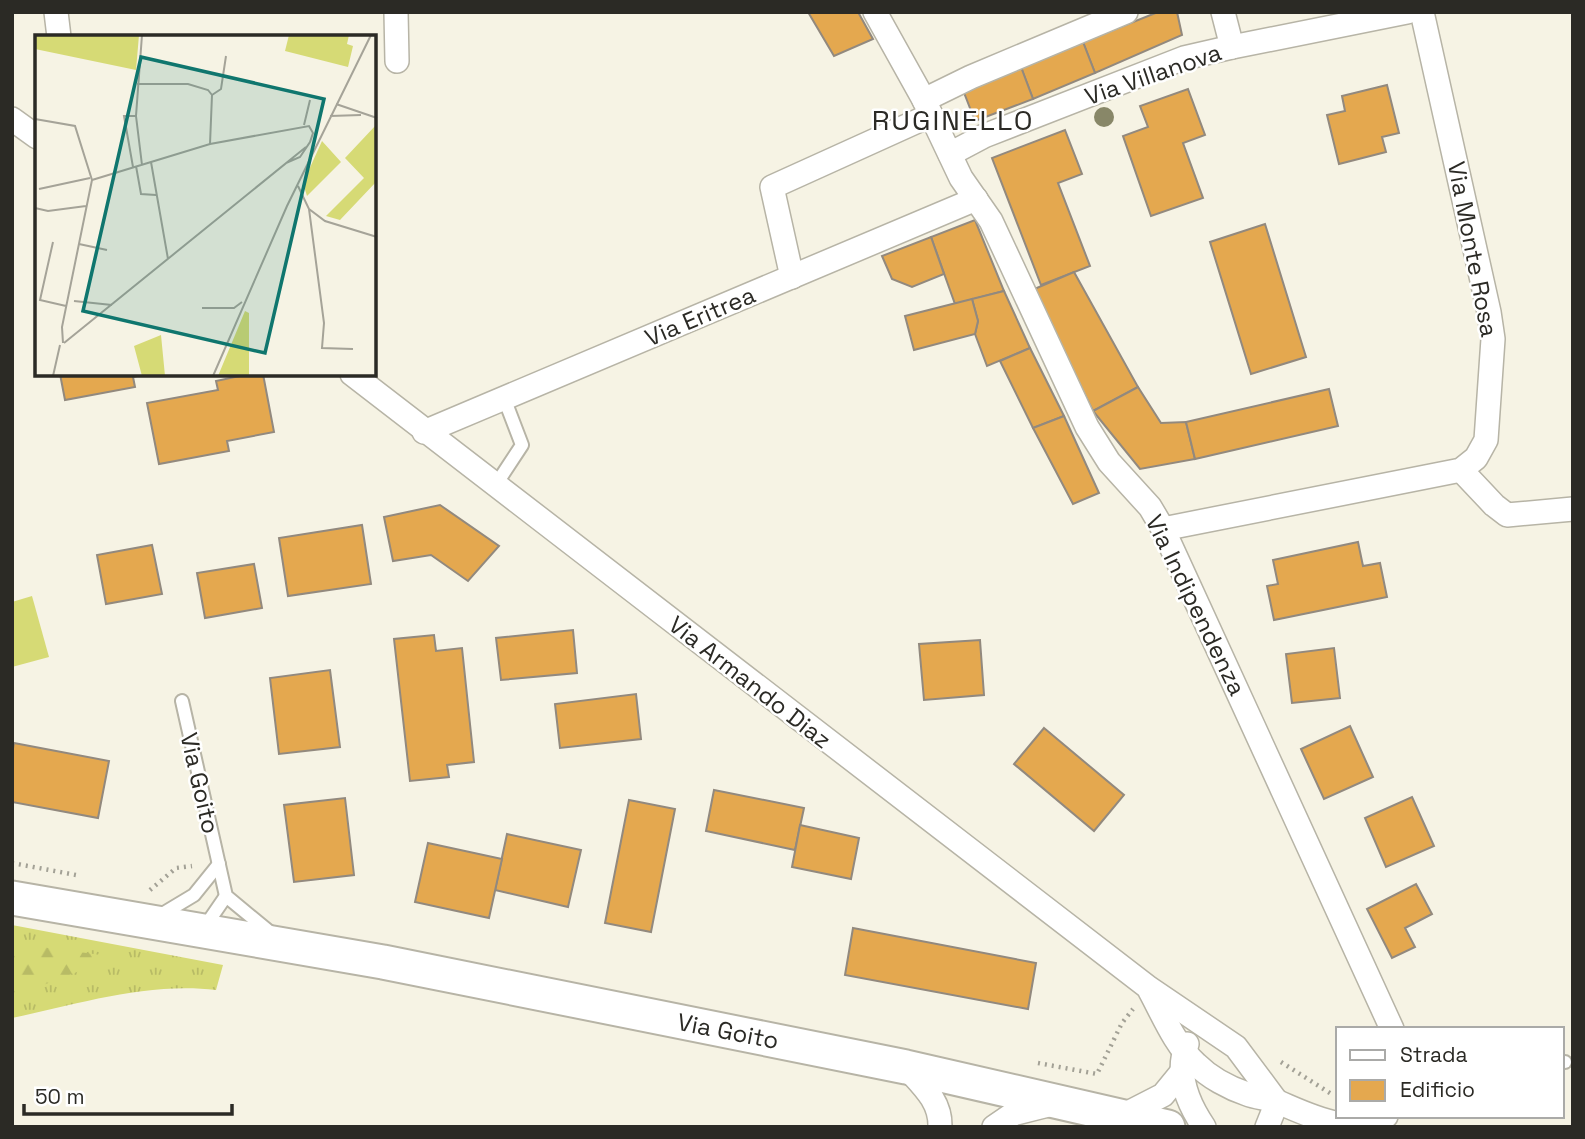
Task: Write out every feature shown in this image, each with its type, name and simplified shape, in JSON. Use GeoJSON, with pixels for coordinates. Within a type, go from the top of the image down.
{"type":"FeatureCollection","features":[{"type":"Feature","properties":{"kind":"street"},"geometry":{"type":"LineString","coordinates":[[56,12],[59,35]]}},
{"type":"Feature","properties":{"kind":"street"},"geometry":{"type":"LineString","coordinates":[[396,12],[397,61]]}},
{"type":"Feature","properties":{"kind":"street","name":"Via Indipendenza"},"geometry":{"type":"LineString","coordinates":[[875,12],[928,108],[961,178],[991,220],[1087,426],[1109,462],[1150,507],[1163,529],[1391,1027]]}},
{"type":"Feature","properties":{"kind":"street"},"geometry":{"type":"LineString","coordinates":[[792,277],[772,187],[928,108],[971,76],[1126,12]]}},
{"type":"Feature","properties":{"kind":"street"},"geometry":{"type":"LineString","coordinates":[[1223,12],[1232,47]]}},
{"type":"Feature","properties":{"kind":"street","name":"Via Villanova"},"geometry":{"type":"LineString","coordinates":[[950,153],[984,136],[1184,58],[1407,12]]}},
{"type":"Feature","properties":{"kind":"street","name":"Via Monte Rosa"},"geometry":{"type":"LineString","coordinates":[[1422,12],[1493,339],[1486,440],[1476,458],[1461,470]]}},
{"type":"Feature","properties":{"kind":"street"},"geometry":{"type":"LineString","coordinates":[[12,119],[35,136]]}},
{"type":"Feature","properties":{"kind":"street","name":"Via Eritrea"},"geometry":{"type":"LineString","coordinates":[[424,432],[976,199]]}},
{"type":"Feature","properties":{"kind":"street","name":"Via Armando Diaz"},"geometry":{"type":"LineString","coordinates":[[354,376],[1149,988],[1237,1047],[1277,1102]]}},
{"type":"Feature","properties":{"kind":"street"},"geometry":{"type":"LineString","coordinates":[[1163,529],[1461,470],[1507,515],[1573,509]]}},
{"type":"Feature","properties":{"kind":"street","name":"Via Goito"},"geometry":{"type":"LineString","coordinates":[[12,898],[149,922],[197,913],[285,945],[906,1067],[1168,1127]]}},
{"type":"Feature","properties":{"kind":"street","name":"Via Armando Diaz"},"geometry":{"type":"LineString","coordinates":[[1149,988],[1182,1062]]}},
{"type":"Feature","properties":{"kind":"street"},"geometry":{"type":"LineString","coordinates":[[1122,1116],[1163,1095],[1182,1062],[1189,1038],[1197,1030],[1207,1027]]}},
{"type":"Feature","properties":{"kind":"street"},"geometry":{"type":"LineString","coordinates":[[1182,1062],[1196,1065],[1245,1094],[1277,1102],[1313,1118],[1349,1125],[1370,1123],[1381,1118]]}},
{"type":"Feature","properties":{"kind":"street"},"geometry":{"type":"LineString","coordinates":[[1182,1062],[1192,1109],[1204,1127]]}},
{"type":"Feature","properties":{"kind":"street"},"geometry":{"type":"LineString","coordinates":[[906,1067],[935,1100],[940,1127]]}},
{"type":"Feature","properties":{"kind":"street"},"geometry":{"type":"LineString","coordinates":[[994,1127],[1013,1114],[1060,1102]]}},
{"type":"Feature","properties":{"kind":"street"},"geometry":{"type":"LineString","coordinates":[[1267,1127],[1277,1102]]}},
{"type":"Feature","properties":{"kind":"lane"},"geometry":{"type":"LineString","coordinates":[[495,486],[522,445],[504,398]]}},
{"type":"Feature","properties":{"kind":"lane","name":"Via Goito"},"geometry":{"type":"LineString","coordinates":[[182,701],[226,896],[285,945]]}},
{"type":"Feature","properties":{"kind":"lane","name":"Via Goito"},"geometry":{"type":"LineString","coordinates":[[197,913],[219,864]]}},
{"type":"Feature","properties":{"kind":"lane"},"geometry":{"type":"LineString","coordinates":[[197,913],[226,896]]}},
{"type":"Feature","properties":{"kind":"path"},"geometry":{"type":"LineString","coordinates":[[12,863],[88,878]]}},
{"type":"Feature","properties":{"kind":"path"},"geometry":{"type":"LineString","coordinates":[[139,888],[151,890],[176,868],[219,864]]}},
{"type":"Feature","properties":{"kind":"path"},"geometry":{"type":"LineString","coordinates":[[1029,1062],[1097,1074],[1122,1023],[1149,988]]}},
{"type":"Feature","properties":{"kind":"green space"},"geometry":{"type":"Polygon","coordinates":[[[32,596],[49,657],[12,667],[12,602],[32,596]]]}},
{"type":"Feature","properties":{"kind":"green space"},"geometry":{"type":"Polygon","coordinates":[[[12,925],[223,965],[216,990],[190,988],[139,992],[12,1018],[12,925]]]}},
{"type":"Feature","properties":{"kind":"green space"},"geometry":{"type":"Polygon","coordinates":[[[12,943],[116,957],[12,997],[12,943]]]}},
{"type":"Feature","properties":{"kind":"building"},"geometry":{"type":"Polygon","coordinates":[[[808,12],[858,12],[873,39],[834,56],[808,12]]]}},
{"type":"Feature","properties":{"kind":"building"},"geometry":{"type":"Polygon","coordinates":[[[1158,12],[1177,12],[1182,35],[1095,73],[1083,42],[1158,12]]]}},
{"type":"Feature","properties":{"kind":"building"},"geometry":{"type":"Polygon","coordinates":[[[1083,42],[1095,73],[1033,99],[1021,67],[1083,42]]]}},
{"type":"Feature","properties":{"kind":"building"},"geometry":{"type":"Polygon","coordinates":[[[1021,67],[1033,99],[975,121],[963,90],[1021,67]]]}},
{"type":"Feature","properties":{"kind":"building"},"geometry":{"type":"Polygon","coordinates":[[[1387,85],[1399,133],[1382,137],[1386,152],[1339,164],[1327,115],[1345,111],[1342,96],[1387,85]]]}},
{"type":"Feature","properties":{"kind":"building"},"geometry":{"type":"Polygon","coordinates":[[[1188,89],[1205,135],[1183,143],[1203,198],[1151,216],[1123,136],[1148,127],[1140,106],[1188,89]]]}},
{"type":"Feature","properties":{"kind":"building"},"geometry":{"type":"Polygon","coordinates":[[[1065,130],[1082,174],[1058,183],[1090,266],[1041,285],[992,158],[1065,130]]]}},
{"type":"Feature","properties":{"kind":"building"},"geometry":{"type":"Polygon","coordinates":[[[975,220],[1004,291],[955,304],[931,237],[975,220]]]}},
{"type":"Feature","properties":{"kind":"building"},"geometry":{"type":"Polygon","coordinates":[[[1265,224],[1306,357],[1251,374],[1210,242],[1265,224]]]}},
{"type":"Feature","properties":{"kind":"building"},"geometry":{"type":"Polygon","coordinates":[[[931,237],[944,274],[912,287],[892,279],[882,256],[931,237]]]}},
{"type":"Feature","properties":{"kind":"building"},"geometry":{"type":"Polygon","coordinates":[[[1074,272],[1138,387],[1093,411],[1032,290],[1074,272]]]}},
{"type":"Feature","properties":{"kind":"building"},"geometry":{"type":"Polygon","coordinates":[[[1004,291],[1030,348],[987,366],[975,334],[978,321],[972,299],[1004,291]]]}},
{"type":"Feature","properties":{"kind":"building"},"geometry":{"type":"Polygon","coordinates":[[[972,299],[978,321],[975,334],[914,350],[905,316],[972,299]]]}},
{"type":"Feature","properties":{"kind":"building"},"geometry":{"type":"Polygon","coordinates":[[[1030,348],[1064,416],[1033,428],[1000,361],[1030,348]]]}},
{"type":"Feature","properties":{"kind":"building"},"geometry":{"type":"Polygon","coordinates":[[[60,376],[137,376],[133,377],[135,387],[65,400],[60,376]]]}},
{"type":"Feature","properties":{"kind":"building"},"geometry":{"type":"Polygon","coordinates":[[[240,376],[263,376],[274,432],[227,441],[229,451],[159,464],[147,403],[218,390],[216,381],[240,376]]]}},
{"type":"Feature","properties":{"kind":"building"},"geometry":{"type":"Polygon","coordinates":[[[1138,387],[1161,423],[1186,422],[1195,459],[1140,469],[1093,411],[1138,387]]]}},
{"type":"Feature","properties":{"kind":"building"},"geometry":{"type":"Polygon","coordinates":[[[1329,389],[1338,426],[1195,459],[1186,422],[1329,389]]]}},
{"type":"Feature","properties":{"kind":"building"},"geometry":{"type":"Polygon","coordinates":[[[1064,416],[1099,493],[1073,504],[1033,428],[1064,416]]]}},
{"type":"Feature","properties":{"kind":"building"},"geometry":{"type":"Polygon","coordinates":[[[440,505],[499,546],[468,581],[431,555],[393,561],[384,517],[440,505]]]}},
{"type":"Feature","properties":{"kind":"building"},"geometry":{"type":"Polygon","coordinates":[[[362,525],[371,584],[288,596],[279,538],[362,525]]]}},
{"type":"Feature","properties":{"kind":"building"},"geometry":{"type":"Polygon","coordinates":[[[1358,542],[1363,566],[1380,563],[1387,597],[1274,620],[1267,586],[1278,584],[1273,560],[1358,542]]]}},
{"type":"Feature","properties":{"kind":"building"},"geometry":{"type":"Polygon","coordinates":[[[152,545],[162,594],[106,604],[97,555],[152,545]]]}},
{"type":"Feature","properties":{"kind":"building"},"geometry":{"type":"Polygon","coordinates":[[[254,564],[262,608],[205,618],[197,573],[254,564]]]}},
{"type":"Feature","properties":{"kind":"building"},"geometry":{"type":"Polygon","coordinates":[[[573,630],[577,673],[501,680],[496,638],[573,630]]]}},
{"type":"Feature","properties":{"kind":"building"},"geometry":{"type":"Polygon","coordinates":[[[434,635],[436,651],[462,648],[474,762],[447,765],[449,777],[410,781],[394,639],[434,635]]]}},
{"type":"Feature","properties":{"kind":"building"},"geometry":{"type":"Polygon","coordinates":[[[980,640],[984,695],[924,700],[919,644],[980,640]]]}},
{"type":"Feature","properties":{"kind":"building"},"geometry":{"type":"Polygon","coordinates":[[[1334,648],[1340,698],[1292,703],[1286,654],[1334,648]]]}},
{"type":"Feature","properties":{"kind":"building"},"geometry":{"type":"Polygon","coordinates":[[[330,670],[340,747],[279,754],[270,678],[330,670]]]}},
{"type":"Feature","properties":{"kind":"building"},"geometry":{"type":"Polygon","coordinates":[[[636,694],[641,739],[560,748],[555,704],[636,694]]]}},
{"type":"Feature","properties":{"kind":"building"},"geometry":{"type":"Polygon","coordinates":[[[1350,726],[1373,777],[1324,799],[1301,749],[1350,726]]]}},
{"type":"Feature","properties":{"kind":"building"},"geometry":{"type":"Polygon","coordinates":[[[1044,728],[1124,795],[1094,831],[1014,764],[1044,728]]]}},
{"type":"Feature","properties":{"kind":"building"},"geometry":{"type":"Polygon","coordinates":[[[14,743],[109,761],[98,818],[12,802],[14,743]]]}},
{"type":"Feature","properties":{"kind":"building"},"geometry":{"type":"Polygon","coordinates":[[[714,790],[804,808],[795,850],[706,831],[714,790]]]}},
{"type":"Feature","properties":{"kind":"building"},"geometry":{"type":"Polygon","coordinates":[[[1412,797],[1434,846],[1386,867],[1365,818],[1412,797]]]}},
{"type":"Feature","properties":{"kind":"building"},"geometry":{"type":"Polygon","coordinates":[[[345,798],[354,875],[294,882],[284,805],[345,798]]]}},
{"type":"Feature","properties":{"kind":"building"},"geometry":{"type":"Polygon","coordinates":[[[629,800],[675,809],[651,932],[605,923],[629,800]]]}},
{"type":"Feature","properties":{"kind":"building"},"geometry":{"type":"Polygon","coordinates":[[[800,825],[859,838],[851,879],[792,867],[800,825]]]}},
{"type":"Feature","properties":{"kind":"building"},"geometry":{"type":"Polygon","coordinates":[[[507,834],[581,850],[568,907],[495,890],[507,834]]]}},
{"type":"Feature","properties":{"kind":"building"},"geometry":{"type":"Polygon","coordinates":[[[428,843],[502,859],[489,918],[415,902],[428,843]]]}},
{"type":"Feature","properties":{"kind":"building"},"geometry":{"type":"Polygon","coordinates":[[[1416,884],[1432,914],[1405,928],[1415,947],[1392,958],[1367,909],[1416,884]]]}},
{"type":"Feature","properties":{"kind":"building"},"geometry":{"type":"Polygon","coordinates":[[[853,928],[1036,963],[1028,1009],[845,975],[853,928]]]}},
{"type":"Feature","properties":{"kind":"district","name":"RUGINELLO"},"geometry":{"type":"Point","coordinates":[953,120]}}]}
